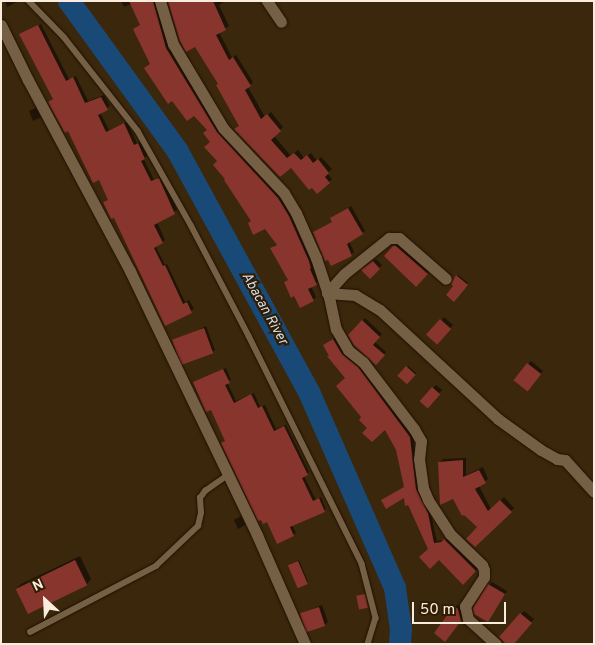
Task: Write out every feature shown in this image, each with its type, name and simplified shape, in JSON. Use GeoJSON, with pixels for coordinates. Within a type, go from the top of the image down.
{"type":"FeatureCollection","features":[{"type":"Feature","properties":{"kind":"street"},"geometry":{"type":"LineString","coordinates":[[160,1],[173,44],[223,128],[284,193],[296,213],[308,236],[327,293],[336,329],[348,350],[363,362],[400,409],[421,441],[419,460],[422,488],[435,513],[450,534],[482,565],[484,577],[465,606],[468,619],[496,644]]}},
{"type":"Feature","properties":{"kind":"street"},"geometry":{"type":"LineString","coordinates":[[267,1],[281,22]]}},
{"type":"Feature","properties":{"kind":"street"},"geometry":{"type":"LineString","coordinates":[[1,25],[28,80],[130,271],[228,475],[305,644]]}},
{"type":"Feature","properties":{"kind":"street"},"geometry":{"type":"LineString","coordinates":[[327,293],[344,274],[389,238],[400,238],[446,278]]}},
{"type":"Feature","properties":{"kind":"street"},"geometry":{"type":"LineString","coordinates":[[327,293],[355,295],[380,310],[498,419],[541,450],[556,459],[565,460],[594,492]]}},
{"type":"Feature","properties":{"kind":"lane"},"geometry":{"type":"LineString","coordinates":[[29,1],[64,37],[138,131],[191,225],[249,336],[362,564],[376,618],[368,644]]}},
{"type":"Feature","properties":{"kind":"lane"},"geometry":{"type":"LineString","coordinates":[[30,632],[156,566],[198,526],[201,513],[200,498],[206,491],[228,475]]}},
{"type":"Feature","properties":{"kind":"building"},"geometry":{"type":"Polygon","coordinates":[[[129,1],[153,1],[166,48],[217,132],[278,198],[289,216],[309,261],[310,269],[317,285],[308,289],[314,301],[300,308],[294,296],[291,298],[284,282],[288,280],[270,248],[277,245],[265,229],[253,235],[248,223],[251,221],[225,179],[213,165],[217,161],[204,147],[210,142],[203,133],[207,130],[194,116],[187,121],[172,101],[168,104],[144,68],[150,64],[133,29],[140,25],[129,1]]]}},
{"type":"Feature","properties":{"kind":"building"},"geometry":{"type":"Polygon","coordinates":[[[168,1],[213,1],[226,30],[216,35],[229,60],[233,57],[251,86],[245,90],[261,119],[267,114],[281,131],[271,140],[287,158],[294,153],[301,160],[307,155],[313,163],[318,159],[329,173],[325,177],[330,183],[317,194],[312,188],[309,190],[291,168],[280,177],[234,129],[239,126],[216,85],[218,84],[195,47],[186,52],[180,41],[168,1]]]}},
{"type":"Feature","properties":{"kind":"building"},"geometry":{"type":"Polygon","coordinates":[[[38,25],[66,81],[73,77],[85,103],[101,97],[108,110],[98,115],[106,132],[124,123],[134,145],[138,143],[145,159],[141,161],[151,181],[159,178],[175,214],[154,225],[163,243],[154,248],[163,266],[165,265],[183,304],[187,302],[192,313],[165,326],[114,218],[111,219],[103,202],[108,200],[99,180],[93,183],[68,131],[65,133],[48,102],[53,99],[19,34],[38,25]]]}},
{"type":"Feature","properties":{"kind":"building"},"geometry":{"type":"Polygon","coordinates":[[[348,208],[363,234],[347,244],[352,256],[331,266],[328,260],[325,261],[313,232],[332,222],[330,218],[348,208]]]}},
{"type":"Feature","properties":{"kind":"building"},"geometry":{"type":"Polygon","coordinates":[[[393,246],[396,246],[428,274],[416,287],[384,256],[393,246]]]}},
{"type":"Feature","properties":{"kind":"building"},"geometry":{"type":"Polygon","coordinates":[[[373,261],[380,269],[370,279],[361,270],[373,261]]]}},
{"type":"Feature","properties":{"kind":"building"},"geometry":{"type":"Polygon","coordinates":[[[456,275],[468,285],[454,302],[446,295],[453,286],[451,284],[456,275]]]}},
{"type":"Feature","properties":{"kind":"building"},"geometry":{"type":"Polygon","coordinates":[[[440,319],[451,329],[437,345],[426,335],[440,319]]]}},
{"type":"Feature","properties":{"kind":"building"},"geometry":{"type":"Polygon","coordinates":[[[362,320],[380,337],[373,345],[385,355],[376,365],[354,345],[348,335],[362,320]]]}},
{"type":"Feature","properties":{"kind":"building"},"geometry":{"type":"Polygon","coordinates":[[[204,328],[213,353],[181,365],[172,340],[204,328]]]}},
{"type":"Feature","properties":{"kind":"building"},"geometry":{"type":"Polygon","coordinates":[[[333,339],[342,354],[358,367],[410,437],[416,489],[428,513],[434,543],[441,542],[444,539],[476,571],[463,585],[439,560],[430,569],[419,557],[428,549],[408,505],[405,506],[404,498],[386,509],[381,500],[404,487],[396,450],[385,430],[372,442],[362,433],[367,428],[359,420],[361,417],[336,386],[345,378],[327,356],[329,356],[323,345],[333,339]]]}},
{"type":"Feature","properties":{"kind":"building"},"geometry":{"type":"Polygon","coordinates":[[[527,363],[541,374],[528,391],[513,380],[527,363]]]}},
{"type":"Feature","properties":{"kind":"building"},"geometry":{"type":"Polygon","coordinates":[[[406,366],[416,375],[407,384],[397,376],[406,366]]]}},
{"type":"Feature","properties":{"kind":"building"},"geometry":{"type":"Polygon","coordinates":[[[223,369],[230,383],[225,385],[234,403],[251,394],[258,408],[262,406],[274,431],[284,426],[308,475],[302,478],[313,501],[319,498],[325,512],[290,527],[294,536],[277,544],[267,522],[263,524],[261,520],[258,521],[221,443],[225,441],[211,410],[206,412],[193,382],[223,369]]]}},
{"type":"Feature","properties":{"kind":"building"},"geometry":{"type":"Polygon","coordinates":[[[432,387],[440,394],[428,409],[420,401],[432,387]]]}},
{"type":"Feature","properties":{"kind":"building"},"geometry":{"type":"Polygon","coordinates":[[[463,460],[463,477],[479,470],[486,483],[475,489],[488,511],[500,500],[512,512],[475,547],[466,539],[477,527],[464,515],[462,516],[453,499],[440,505],[438,462],[463,460]]]}},
{"type":"Feature","properties":{"kind":"building"},"geometry":{"type":"Polygon","coordinates":[[[75,560],[87,585],[28,614],[16,589],[75,560]]]}},
{"type":"Feature","properties":{"kind":"building"},"geometry":{"type":"Polygon","coordinates":[[[298,561],[308,584],[298,588],[288,565],[298,561]]]}},
{"type":"Feature","properties":{"kind":"building"},"geometry":{"type":"Polygon","coordinates":[[[488,584],[505,594],[488,622],[474,614],[473,608],[488,584]]]}},
{"type":"Feature","properties":{"kind":"building"},"geometry":{"type":"Polygon","coordinates":[[[365,594],[368,608],[359,610],[356,596],[365,594]]]}},
{"type":"Feature","properties":{"kind":"building"},"geometry":{"type":"Polygon","coordinates":[[[454,606],[458,609],[461,621],[445,642],[434,633],[454,606]]]}},
{"type":"Feature","properties":{"kind":"building"},"geometry":{"type":"Polygon","coordinates":[[[319,607],[325,626],[306,632],[300,613],[319,607]]]}},
{"type":"Feature","properties":{"kind":"building"},"geometry":{"type":"Polygon","coordinates":[[[520,613],[532,623],[514,644],[506,644],[499,637],[520,613]]]}},
{"type":"Feature","properties":{"kind":"waterway","name":"Abacan River"},"geometry":{"type":"LineString","coordinates":[[69,1],[177,150],[309,392],[395,588],[401,629],[400,644]]}}]}
